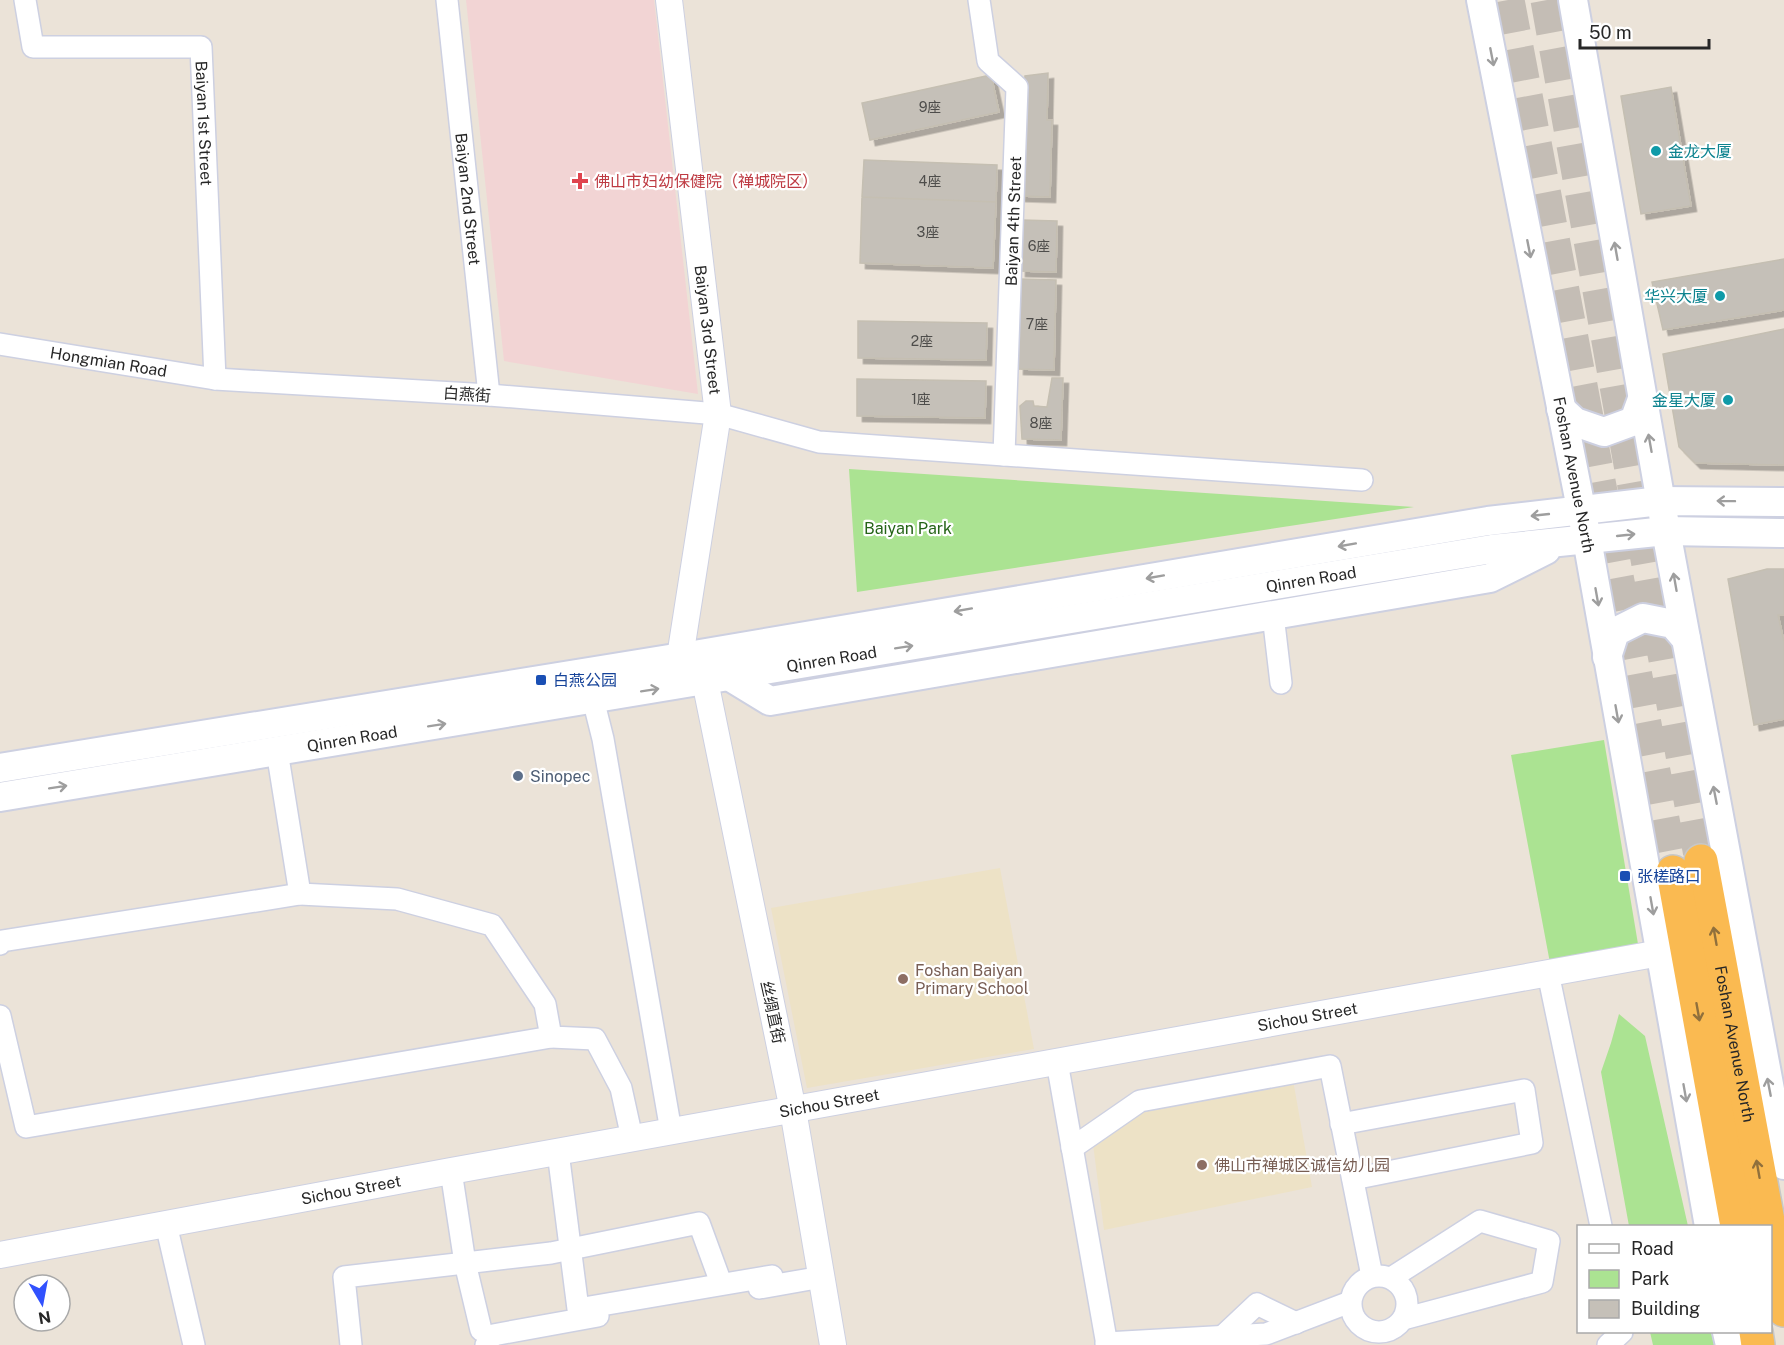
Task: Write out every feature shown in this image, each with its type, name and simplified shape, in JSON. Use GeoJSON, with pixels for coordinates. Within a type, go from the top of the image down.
{"type":"FeatureCollection","features":[{"type":"Feature","properties":{"kind":"highway","name":"Foshan Avenue North"},"geometry":{"type":"LineString","coordinates":[[1700,862],[1737,1225]]}},
{"type":"Feature","properties":{"kind":"highway","name":"Foshan Avenue North"},"geometry":{"type":"LineString","coordinates":[[1700,862],[1769,1225]]}},
{"type":"Feature","properties":{"kind":"highway"},"geometry":{"type":"LineString","coordinates":[[1772,1247],[1784,1310]]}},
{"type":"Feature","properties":{"kind":"main road","name":"Foshan Avenue North"},"geometry":{"type":"LineString","coordinates":[[1481,0],[1581,511],[1574,541],[1607,657],[1709,1225]]}},
{"type":"Feature","properties":{"kind":"main road","name":"Foshan Avenue North"},"geometry":{"type":"LineString","coordinates":[[1573,0],[1686,639],[1700,862]]}},
{"type":"Feature","properties":{"kind":"main road"},"geometry":{"type":"LineString","coordinates":[[1561,408],[1575,422],[1604,432],[1634,421],[1642,399]]}},
{"type":"Feature","properties":{"kind":"main road","name":"Qinren Road"},"geometry":{"type":"LineString","coordinates":[[0,768],[680,657],[1488,521],[1660,501],[1784,502]]}},
{"type":"Feature","properties":{"kind":"main road","name":"Qinren Road"},"geometry":{"type":"LineString","coordinates":[[0,797],[1492,549],[1666,531],[1784,533]]}},
{"type":"Feature","properties":{"kind":"main road"},"geometry":{"type":"LineString","coordinates":[[717,679],[770,700],[1490,578],[1574,541]]}},
{"type":"Feature","properties":{"kind":"main road"},"geometry":{"type":"LineString","coordinates":[[1607,657],[1615,632],[1643,618],[1673,624],[1686,639]]}},
{"type":"Feature","properties":{"kind":"main road"},"geometry":{"type":"LineString","coordinates":[[1700,862],[1784,1165]]}},
{"type":"Feature","properties":{"kind":"street","name":"Baiyan 1st Street"},"geometry":{"type":"LineString","coordinates":[[25,0],[33,47],[201,47],[215,380]]}},
{"type":"Feature","properties":{"kind":"street","name":"Baiyan 2nd Street"},"geometry":{"type":"LineString","coordinates":[[447,0],[489,395]]}},
{"type":"Feature","properties":{"kind":"street","name":"Baiyan 3rd Street"},"geometry":{"type":"LineString","coordinates":[[669,0],[718,414],[680,657]]}},
{"type":"Feature","properties":{"kind":"street","name":"Baiyan 4th Street"},"geometry":{"type":"LineString","coordinates":[[979,0],[988,61],[1017,87],[1004,455]]}},
{"type":"Feature","properties":{"kind":"street","name":"Hongmian Road"},"geometry":{"type":"LineString","coordinates":[[0,344],[215,380]]}},
{"type":"Feature","properties":{"kind":"street","name":"白燕街"},"geometry":{"type":"LineString","coordinates":[[215,380],[489,395],[718,414],[819,442],[1362,480]]}},
{"type":"Feature","properties":{"kind":"street"},"geometry":{"type":"LineString","coordinates":[[1273,615],[1281,683]]}},
{"type":"Feature","properties":{"kind":"street","name":"丝绸直街"},"geometry":{"type":"LineString","coordinates":[[717,679],[833,1345]]}},
{"type":"Feature","properties":{"kind":"street"},"geometry":{"type":"LineString","coordinates":[[593,699],[603,740],[671,1131]]}},
{"type":"Feature","properties":{"kind":"street"},"geometry":{"type":"LineString","coordinates":[[277,751],[300,894]]}},
{"type":"Feature","properties":{"kind":"street"},"geometry":{"type":"LineString","coordinates":[[0,944],[2,941],[300,894],[397,899],[492,925],[545,1004],[551,1037]]}},
{"type":"Feature","properties":{"kind":"street","name":"Sichou Street"},"geometry":{"type":"LineString","coordinates":[[0,1255],[632,1138],[1660,953]]}},
{"type":"Feature","properties":{"kind":"street"},"geometry":{"type":"LineString","coordinates":[[1548,973],[1601,1225]]}},
{"type":"Feature","properties":{"kind":"street"},"geometry":{"type":"LineString","coordinates":[[0,1016],[26,1127],[551,1037],[595,1040],[621,1088],[632,1138]]}},
{"type":"Feature","properties":{"kind":"street"},"geometry":{"type":"LineString","coordinates":[[1057,1062],[1106,1344],[1266,1334],[1350,1302]]}},
{"type":"Feature","properties":{"kind":"street"},"geometry":{"type":"LineString","coordinates":[[1072,1148],[1140,1101],[1330,1066],[1353,1179],[1382,1277]]}},
{"type":"Feature","properties":{"kind":"street"},"geometry":{"type":"LineString","coordinates":[[1341,1124],[1524,1090],[1532,1143],[1353,1179]]}},
{"type":"Feature","properties":{"kind":"street"},"geometry":{"type":"LineString","coordinates":[[558,1152],[578,1309],[772,1276]]}},
{"type":"Feature","properties":{"kind":"street"},"geometry":{"type":"LineString","coordinates":[[451,1171],[465,1263],[483,1338],[822,1277]]}},
{"type":"Feature","properties":{"kind":"street"},"geometry":{"type":"LineString","coordinates":[[1480,1221],[1549,1241],[1542,1282],[1394,1331],[1370,1331],[1355,1320],[1350,1302],[1352,1293],[1357,1286],[1382,1277],[1480,1221]]}},
{"type":"Feature","properties":{"kind":"street"},"geometry":{"type":"LineString","coordinates":[[349,1345],[344,1276],[569,1249],[699,1223],[721,1283]]}},
{"type":"Feature","properties":{"kind":"street"},"geometry":{"type":"LineString","coordinates":[[166,1224],[194,1345]]}},
{"type":"Feature","properties":{"kind":"street"},"geometry":{"type":"LineString","coordinates":[[1382,1277],[1399,1284],[1405,1291],[1407,1310],[1394,1331]]}},
{"type":"Feature","properties":{"kind":"street"},"geometry":{"type":"LineString","coordinates":[[1222,1336],[1257,1304],[1296,1323]]}},
{"type":"Feature","properties":{"kind":"street"},"geometry":{"type":"LineString","coordinates":[[1608,1345],[1622,1333]]}},
{"type":"Feature","properties":{"kind":"shaded area","name":"佛山市妇幼保健院（禅城院区）"},"geometry":{"type":"Polygon","coordinates":[[[466,0],[654,0],[698,394],[504,361],[466,0]]]}},
{"type":"Feature","properties":{"kind":"shaded area","name":"Foshan Baiyan Primary School"},"geometry":{"type":"Polygon","coordinates":[[[1000,868],[1034,1049],[807,1088],[771,908],[1000,868]]]}},
{"type":"Feature","properties":{"kind":"shaded area","name":"佛山市禅城区诚信幼儿园"},"geometry":{"type":"Polygon","coordinates":[[[1293,1080],[1312,1187],[1104,1230],[1093,1144],[1142,1107],[1293,1080]]]}},
{"type":"Feature","properties":{"kind":"green space","name":"Baiyan Park"},"geometry":{"type":"Polygon","coordinates":[[[849,469],[1414,507],[857,592],[849,469]]]}},
{"type":"Feature","properties":{"kind":"green space"},"geometry":{"type":"Polygon","coordinates":[[[1604,740],[1638,944],[1550,963],[1511,755],[1604,740]]]}},
{"type":"Feature","properties":{"kind":"green space"},"geometry":{"type":"Polygon","coordinates":[[[1619,1014],[1645,1036],[1688,1225],[1629,1225],[1601,1072],[1619,1014]]]}},
{"type":"Feature","properties":{"kind":"green space"},"geometry":{"type":"Polygon","coordinates":[[[1650,1333],[1711,1333],[1714,1345],[1653,1345],[1650,1333]]]}},
{"type":"Feature","properties":{"kind":"building"},"geometry":{"type":"Polygon","coordinates":[[[1048,73],[1047,120],[1052,120],[1050,197],[1020,196],[1025,76],[1048,73]]]}},
{"type":"Feature","properties":{"kind":"building"},"geometry":{"type":"Polygon","coordinates":[[[991,75],[999,112],[870,140],[862,103],[991,75]]]}},
{"type":"Feature","properties":{"kind":"building","name":"金龙大厦"},"geometry":{"type":"Polygon","coordinates":[[[1671,87],[1691,206],[1641,214],[1621,96],[1671,87]]]}},
{"type":"Feature","properties":{"kind":"building"},"geometry":{"type":"Polygon","coordinates":[[[864,160],[997,165],[996,202],[862,197],[864,160]]]}},
{"type":"Feature","properties":{"kind":"building"},"geometry":{"type":"Polygon","coordinates":[[[862,197],[996,202],[993,268],[860,263],[862,197]]]}},
{"type":"Feature","properties":{"kind":"building"},"geometry":{"type":"Polygon","coordinates":[[[1021,220],[1057,221],[1056,272],[1020,271],[1021,220]]]}},
{"type":"Feature","properties":{"kind":"building","name":"华兴大厦"},"geometry":{"type":"Polygon","coordinates":[[[1784,259],[1784,310],[1663,330],[1652,282],[1784,259]]]}},
{"type":"Feature","properties":{"kind":"building"},"geometry":{"type":"Polygon","coordinates":[[[1020,279],[1056,280],[1054,370],[1018,369],[1020,279]]]}},
{"type":"Feature","properties":{"kind":"building"},"geometry":{"type":"Polygon","coordinates":[[[858,321],[987,323],[986,360],[858,358],[858,321]]]}},
{"type":"Feature","properties":{"kind":"building","name":"金星大厦"},"geometry":{"type":"Polygon","coordinates":[[[1784,329],[1784,465],[1695,463],[1679,447],[1663,354],[1784,329]]]}},
{"type":"Feature","properties":{"kind":"building"},"geometry":{"type":"Polygon","coordinates":[[[1052,378],[1063,378],[1061,440],[1022,439],[1020,406],[1026,401],[1033,401],[1034,406],[1047,407],[1052,378]]]}},
{"type":"Feature","properties":{"kind":"building"},"geometry":{"type":"Polygon","coordinates":[[[857,379],[986,381],[985,418],[857,416],[857,379]]]}},
{"type":"Feature","properties":{"kind":"building"},"geometry":{"type":"Polygon","coordinates":[[[1767,569],[1784,569],[1784,615],[1778,615],[1784,642],[1784,719],[1754,725],[1728,579],[1767,569]]]}},
{"type":"Feature","properties":{"kind":"tunnel"},"geometry":{"type":"LineString","coordinates":[[1508,0],[1673,872]]}},
{"type":"Feature","properties":{"kind":"tunnel"},"geometry":{"type":"LineString","coordinates":[[1547,0],[1701,861]]}},
{"type":"Feature","properties":{"kind":"place","name":"金龙大厦"},"geometry":{"type":"Point","coordinates":[1656,151]}},
{"type":"Feature","properties":{"kind":"place","name":"佛山市妇幼保健院（禅城院区）"},"geometry":{"type":"Point","coordinates":[580,181]}},
{"type":"Feature","properties":{"kind":"place","name":"华兴大厦"},"geometry":{"type":"Point","coordinates":[1720,296]}},
{"type":"Feature","properties":{"kind":"place","name":"金星大厦"},"geometry":{"type":"Point","coordinates":[1728,400]}},
{"type":"Feature","properties":{"kind":"place","name":"白燕公园"},"geometry":{"type":"Point","coordinates":[541,680]}},
{"type":"Feature","properties":{"kind":"place","name":"Sinopec"},"geometry":{"type":"Point","coordinates":[518,776]}},
{"type":"Feature","properties":{"kind":"place","name":"张槎路口"},"geometry":{"type":"Point","coordinates":[1625,876]}},
{"type":"Feature","properties":{"kind":"place","name":"Foshan Baiyan Primary School"},"geometry":{"type":"Point","coordinates":[903,979]}},
{"type":"Feature","properties":{"kind":"place","name":"佛山市禅城区诚信幼儿园"},"geometry":{"type":"Point","coordinates":[1202,1165]}}]}
